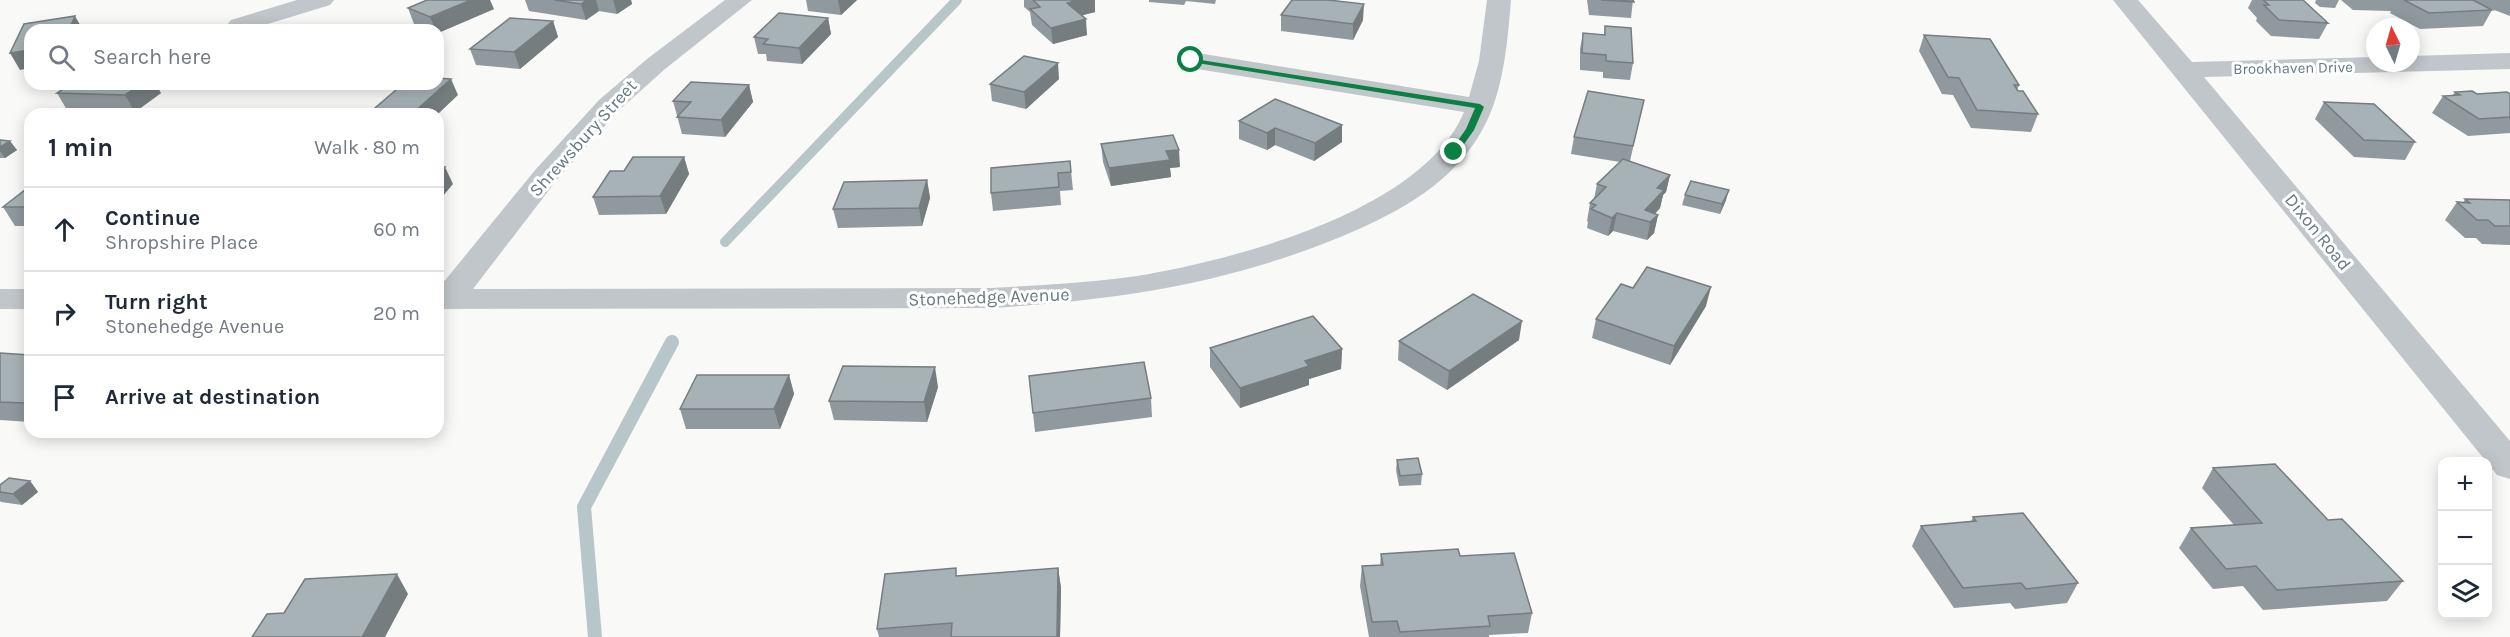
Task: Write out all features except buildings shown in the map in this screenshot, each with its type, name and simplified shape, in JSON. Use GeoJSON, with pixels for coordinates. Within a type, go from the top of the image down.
{"type":"FeatureCollection","features":[{"type":"Feature","properties":{"kind":"street"},"geometry":{"type":"LineString","coordinates":[[242,24],[322,0]]}},
{"type":"Feature","properties":{"kind":"street","name":"Shrewsbury Street"},"geometry":{"type":"LineString","coordinates":[[444,298],[563,155],[606,108],[642,74],[740,0]]}},
{"type":"Feature","properties":{"kind":"street","name":"Stonehedge Avenue"},"geometry":{"type":"LineString","coordinates":[[444,299],[979,299],[1086,293],[1152,284],[1210,272],[1316,238],[1408,193],[1435,173],[1470,130],[1480,107],[1488,79],[1498,0]]}},
{"type":"Feature","properties":{"kind":"street","name":"Dixon Road"},"geometry":{"type":"LineString","coordinates":[[2125,0],[2510,466]]}},
{"type":"Feature","properties":{"kind":"street"},"geometry":{"type":"LineString","coordinates":[[1191,60],[1480,107]]}},
{"type":"Feature","properties":{"kind":"street","name":"Brookhaven Drive"},"geometry":{"type":"LineString","coordinates":[[2185,70],[2510,61]]}},
{"type":"Feature","properties":{"kind":"street"},"geometry":{"type":"LineString","coordinates":[[0,299],[24,298]]}},
{"type":"Feature","properties":{"kind":"waterway"},"geometry":{"type":"LineString","coordinates":[[725,242],[957,0]]}},
{"type":"Feature","properties":{"kind":"waterway"},"geometry":{"type":"LineString","coordinates":[[595,637],[584,507],[672,342]]}},
{"type":"Feature","properties":{"kind":"route"},"geometry":{"type":"LineString","coordinates":[[1191,60],[1480,107],[1470,130],[1454,152]]}}]}
